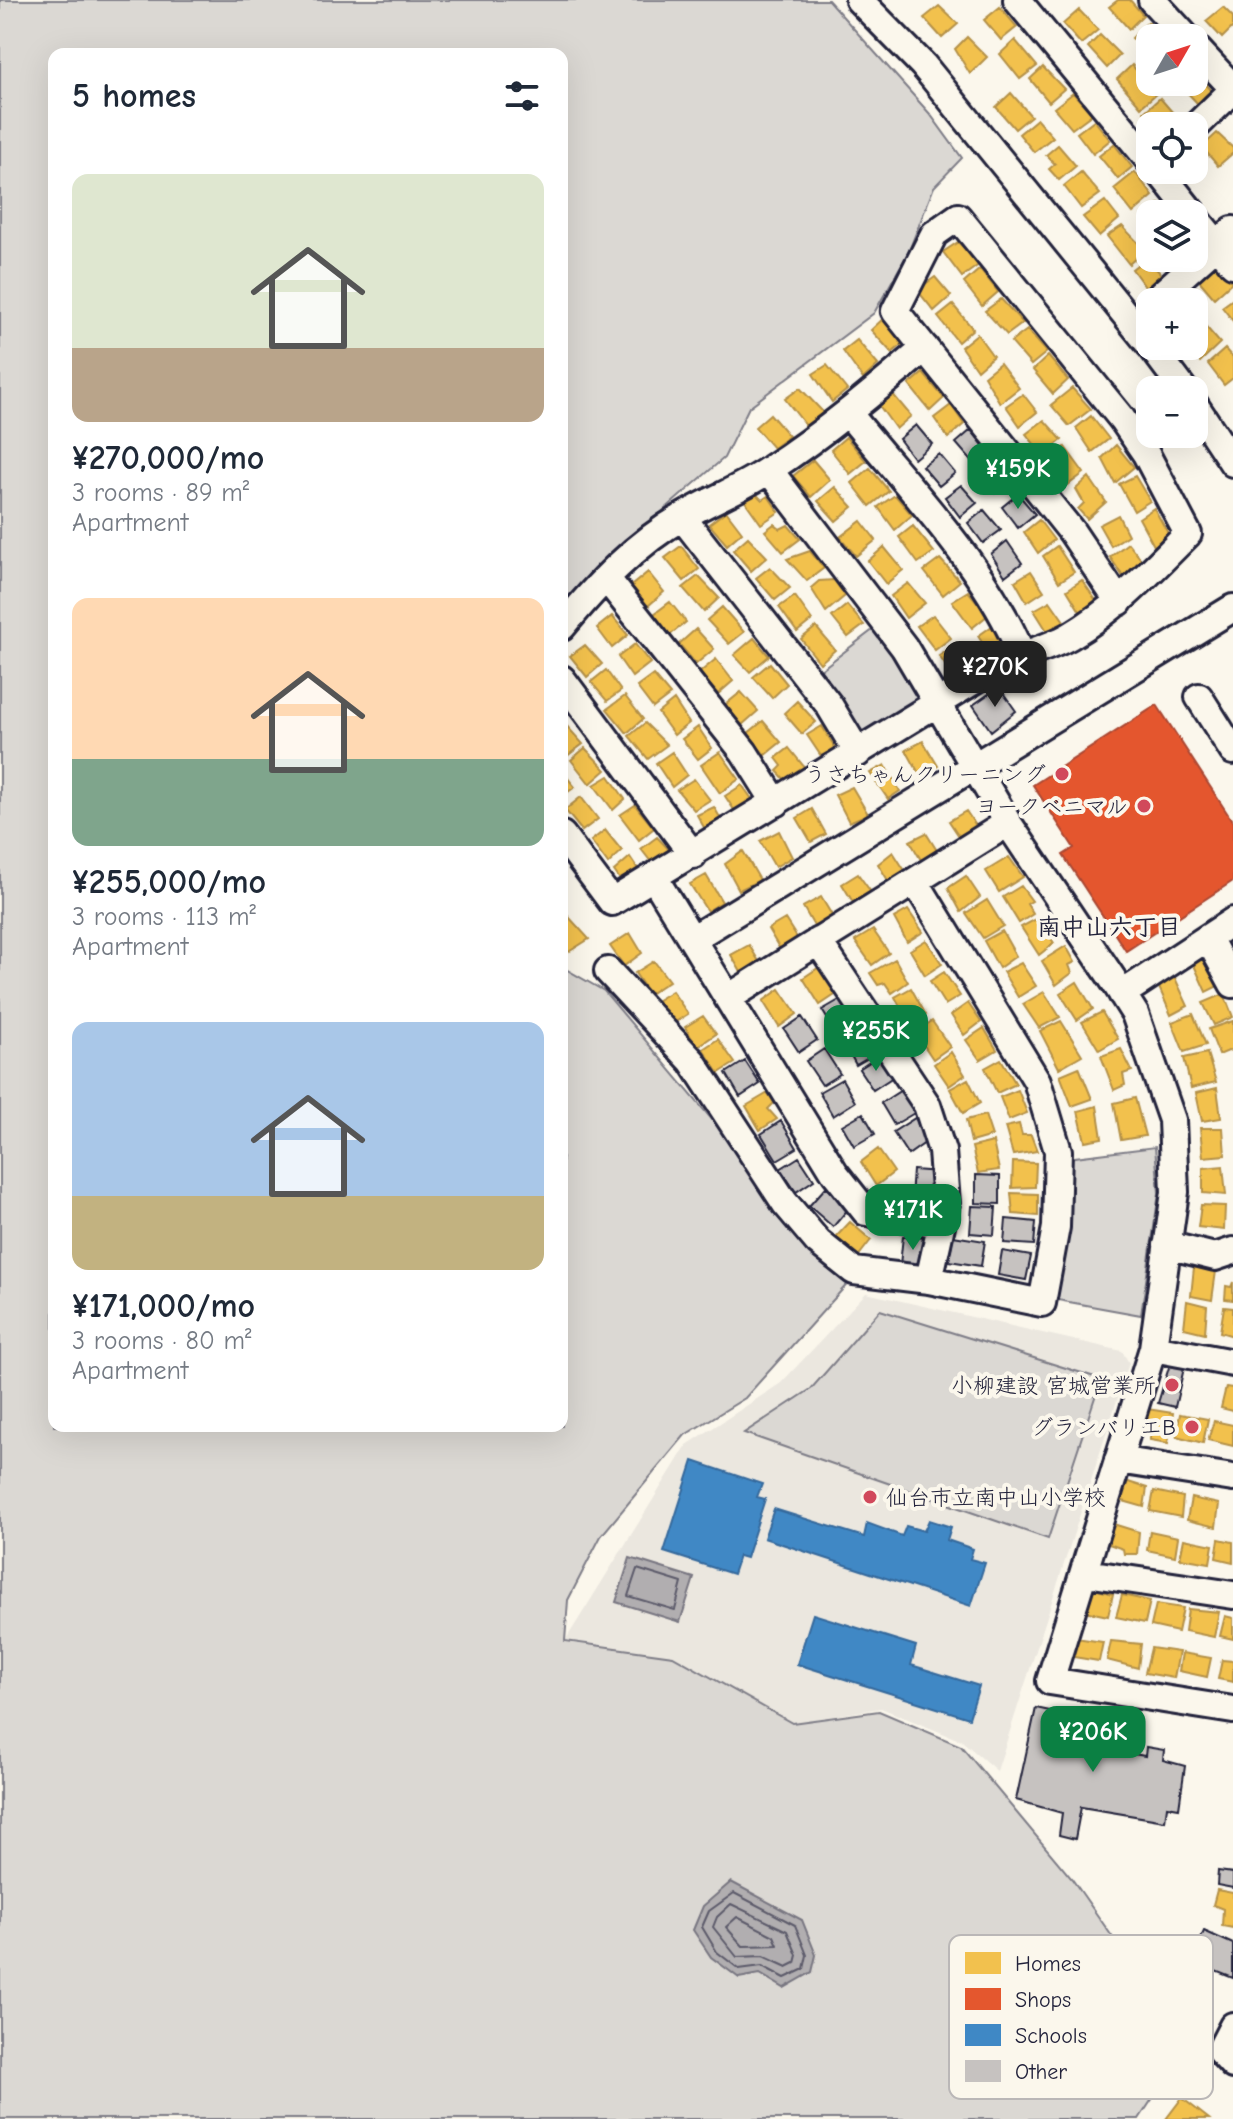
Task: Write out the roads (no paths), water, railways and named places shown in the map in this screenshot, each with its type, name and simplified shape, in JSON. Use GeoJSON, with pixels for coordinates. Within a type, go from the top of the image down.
{"type":"FeatureCollection","features":[{"type":"Feature","properties":{"kind":"street"},"geometry":{"type":"LineString","coordinates":[[859,0],[923,65],[1136,299]]}},
{"type":"Feature","properties":{"kind":"street"},"geometry":{"type":"LineString","coordinates":[[1017,0],[1136,144]]}},
{"type":"Feature","properties":{"kind":"street"},"geometry":{"type":"LineString","coordinates":[[1152,0],[1174,24]]}},
{"type":"Feature","properties":{"kind":"street"},"geometry":{"type":"LineString","coordinates":[[1208,61],[1233,89],[1208,114]]}},
{"type":"Feature","properties":{"kind":"street"},"geometry":{"type":"LineString","coordinates":[[1169,184],[1181,200]]}},
{"type":"Feature","properties":{"kind":"street"},"geometry":{"type":"LineString","coordinates":[[568,843],[612,902],[655,879],[939,702],[1022,655],[1067,637],[1119,602],[1188,534],[1146,454],[1122,419],[958,217],[934,234],[895,311],[1072,532],[1119,602]]}},
{"type":"Feature","properties":{"kind":"street"},"geometry":{"type":"LineString","coordinates":[[1173,288],[1228,246],[1208,228]]}},
{"type":"Feature","properties":{"kind":"street"},"geometry":{"type":"LineString","coordinates":[[568,620],[593,589],[651,538],[682,517],[769,470],[849,414],[925,348]]}},
{"type":"Feature","properties":{"kind":"street"},"geometry":{"type":"LineString","coordinates":[[1161,360],[1173,376]]}},
{"type":"Feature","properties":{"kind":"street"},"geometry":{"type":"LineString","coordinates":[[849,414],[975,574],[1007,619],[1022,655]]}},
{"type":"Feature","properties":{"kind":"street"},"geometry":{"type":"LineString","coordinates":[[1208,425],[1233,463]]}},
{"type":"Feature","properties":{"kind":"street"},"geometry":{"type":"LineString","coordinates":[[769,470],[904,647],[977,764],[1008,823],[1135,1014],[1172,1120],[1175,1192],[1153,1348],[1086,1573],[1050,1681],[1233,1710]]}},
{"type":"Feature","properties":{"kind":"street"},"geometry":{"type":"LineString","coordinates":[[682,517],[829,705],[858,753]]}},
{"type":"Feature","properties":{"kind":"street"},"geometry":{"type":"LineString","coordinates":[[607,579],[744,752],[776,803]]}},
{"type":"Feature","properties":{"kind":"street"},"geometry":{"type":"LineString","coordinates":[[692,939],[1233,608]]}},
{"type":"Feature","properties":{"kind":"street"},"geometry":{"type":"LineString","coordinates":[[568,687],[693,855]]}},
{"type":"Feature","properties":{"kind":"street"},"geometry":{"type":"LineString","coordinates":[[1199,697],[1233,751]]}},
{"type":"Feature","properties":{"kind":"street"},"geometry":{"type":"LineString","coordinates":[[728,998],[1008,823]]}},
{"type":"Feature","properties":{"kind":"street"},"geometry":{"type":"LineString","coordinates":[[655,879],[835,1173],[866,1212],[941,1224]]}},
{"type":"Feature","properties":{"kind":"street"},"geometry":{"type":"LineString","coordinates":[[608,971],[692,1061],[785,1203],[818,1242],[854,1271],[929,1280],[1042,1303],[1056,1227],[1058,1151],[1037,1081],[915,881]]}},
{"type":"Feature","properties":{"kind":"street"},"geometry":{"type":"LineString","coordinates":[[1122,994],[1233,921]]}},
{"type":"Feature","properties":{"kind":"street"},"geometry":{"type":"LineString","coordinates":[[1208,938],[1233,984]]}},
{"type":"Feature","properties":{"kind":"street"},"geometry":{"type":"LineString","coordinates":[[818,941],[927,1105],[942,1151],[946,1203],[929,1280]]}},
{"type":"Feature","properties":{"kind":"street"},"geometry":{"type":"LineString","coordinates":[[1167,1245],[1215,1257],[1233,1251]]}},
{"type":"Feature","properties":{"kind":"street"},"geometry":{"type":"LineString","coordinates":[[1153,1348],[1233,1363]]}},
{"type":"Feature","properties":{"kind":"street"},"geometry":{"type":"LineString","coordinates":[[1118,1460],[1233,1478]]}},
{"type":"Feature","properties":{"kind":"street"},"geometry":{"type":"LineString","coordinates":[[1086,1573],[1233,1595]]}},
{"type":"Feature","properties":{"kind":"street"},"geometry":{"type":"LineString","coordinates":[[1233,2026],[1220,2051],[1233,2065]]}},
{"type":"Feature","properties":{"kind":"water"},"geometry":{"type":"Polygon","coordinates":[[[630,1558],[694,1578],[680,1622],[616,1602],[630,1558]]]}},
{"type":"Feature","properties":{"kind":"water"},"geometry":{"type":"Polygon","coordinates":[[[731,1882],[802,1920],[816,1955],[812,1972],[784,1988],[760,1974],[739,1978],[711,1957],[693,1930],[703,1906],[731,1882]]]}},
{"type":"Feature","properties":{"kind":"place","name":"うさちゃんクリーニング"},"geometry":{"type":"Point","coordinates":[1062,774]}},
{"type":"Feature","properties":{"kind":"place","name":"ヨークベニマル"},"geometry":{"type":"Point","coordinates":[1144,806]}},
{"type":"Feature","properties":{"kind":"place","name":"小柳建設 宮城営業所"},"geometry":{"type":"Point","coordinates":[1172,1385]}},
{"type":"Feature","properties":{"kind":"place","name":"グランバリエB"},"geometry":{"type":"Point","coordinates":[1192,1427]}},
{"type":"Feature","properties":{"kind":"place","name":"仙台市立南中山小学校"},"geometry":{"type":"Point","coordinates":[870,1497]}},
{"type":"Feature","properties":{"kind":"district","name":"南中山六丁目"},"geometry":{"type":"Point","coordinates":[1109,927]}}]}
